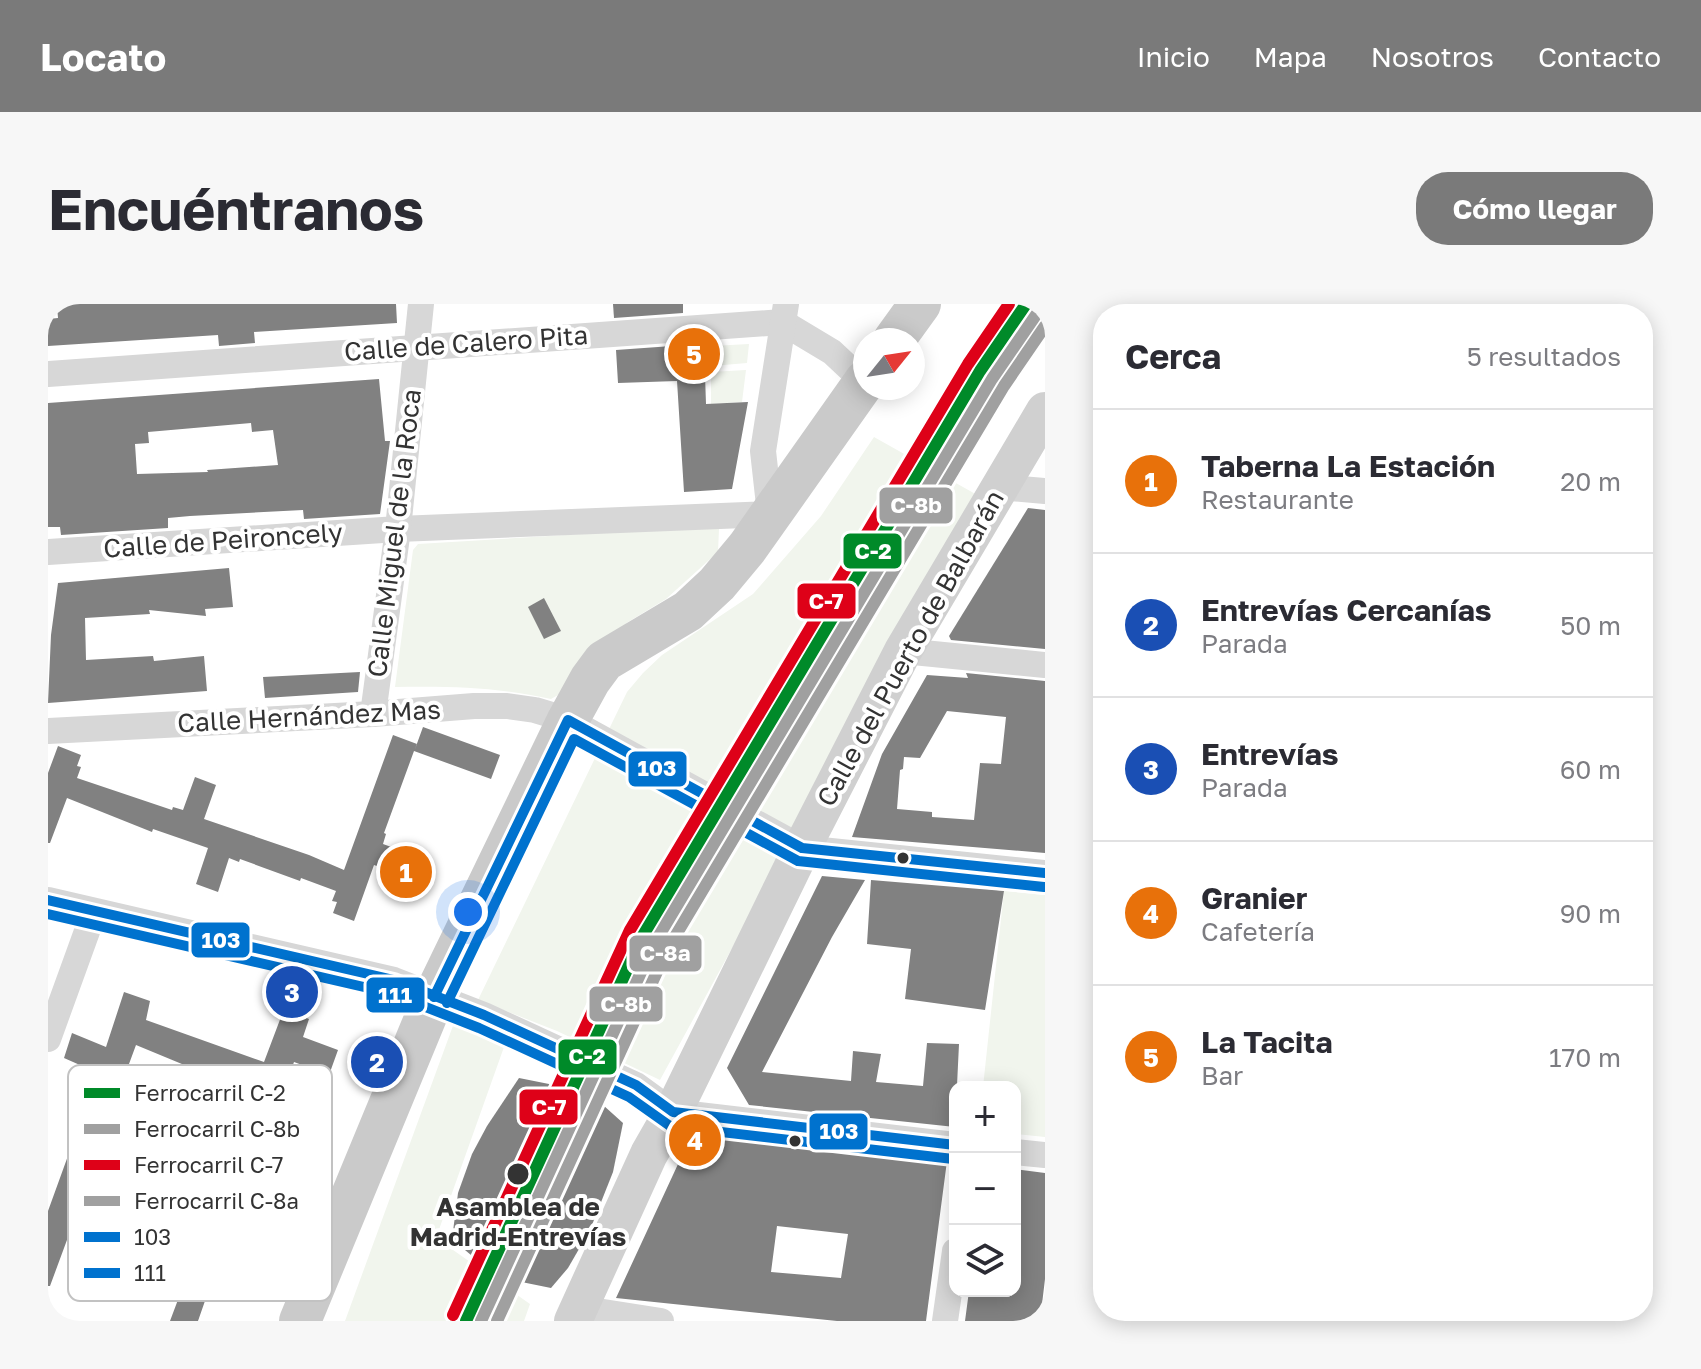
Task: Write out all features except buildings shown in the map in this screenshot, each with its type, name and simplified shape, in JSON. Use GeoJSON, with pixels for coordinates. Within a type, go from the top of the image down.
{"type":"FeatureCollection","features":[{"type":"Feature","properties":{"kind":"main road"},"geometry":{"type":"LineString","coordinates":[[903,328],[920,304]]}},
{"type":"Feature","properties":{"kind":"main road"},"geometry":{"type":"LineString","coordinates":[[332,1244],[434,997],[590,680],[604,661],[688,611],[717,584],[747,548],[853,399]]}},
{"type":"Feature","properties":{"kind":"main road"},"geometry":{"type":"LineString","coordinates":[[300,1321],[308,1301]]}},
{"type":"Feature","properties":{"kind":"street","name":"Calle Miguel de la Roca"},"geometry":{"type":"LineString","coordinates":[[373,714],[398,529],[421,304]]}},
{"type":"Feature","properties":{"kind":"street","name":"Calle de Calero Pita"},"geometry":{"type":"LineString","coordinates":[[48,374],[416,346],[784,313]]}},
{"type":"Feature","properties":{"kind":"street"},"geometry":{"type":"LineString","coordinates":[[784,313],[853,371]]}},
{"type":"Feature","properties":{"kind":"street"},"geometry":{"type":"LineString","coordinates":[[770,514],[763,451],[784,313]]}},
{"type":"Feature","properties":{"kind":"street","name":"Calle del Puerto de Balbarán"},"geometry":{"type":"LineString","coordinates":[[575,1314],[649,1154],[673,1112],[802,848],[903,651],[1045,411]]}},
{"type":"Feature","properties":{"kind":"street"},"geometry":{"type":"LineString","coordinates":[[998,487],[1045,491]]}},
{"type":"Feature","properties":{"kind":"street","name":"Calle de Peironcely"},"geometry":{"type":"LineString","coordinates":[[48,552],[398,529],[770,514]]}},
{"type":"Feature","properties":{"kind":"street"},"geometry":{"type":"LineString","coordinates":[[903,651],[1045,665]]}},
{"type":"Feature","properties":{"kind":"street","name":"Calle Hernández Mas"},"geometry":{"type":"LineString","coordinates":[[48,731],[507,706],[535,710],[568,720],[802,848]]}},
{"type":"Feature","properties":{"kind":"street"},"geometry":{"type":"LineString","coordinates":[[802,848],[1045,873]]}},
{"type":"Feature","properties":{"kind":"street"},"geometry":{"type":"LineString","coordinates":[[48,900],[394,980],[484,1015],[636,1085],[673,1112],[949,1144]]}},
{"type":"Feature","properties":{"kind":"street"},"geometry":{"type":"LineString","coordinates":[[48,1039],[94,912]]}},
{"type":"Feature","properties":{"kind":"street"},"geometry":{"type":"LineString","coordinates":[[1021,1153],[1045,1155]]}},
{"type":"Feature","properties":{"kind":"street"},"geometry":{"type":"LineString","coordinates":[[945,1321],[949,1293]]}},
{"type":"Feature","properties":{"kind":"street"},"geometry":{"type":"LineString","coordinates":[[575,1314],[661,1321]]}},
{"type":"Feature","properties":{"kind":"shaded area"},"geometry":{"type":"Polygon","coordinates":[[[749,344],[747,363],[712,366],[712,346],[749,344]]]}},
{"type":"Feature","properties":{"kind":"shaded area"},"geometry":{"type":"Polygon","coordinates":[[[746,370],[742,402],[711,404],[711,372],[746,370]]]}},
{"type":"Feature","properties":{"kind":"shaded area"},"geometry":{"type":"Polygon","coordinates":[[[874,437],[979,496],[660,1080],[557,1031],[478,1000],[627,692],[662,655],[753,594],[821,516],[874,437]]]}},
{"type":"Feature","properties":{"kind":"shaded area"},"geometry":{"type":"Polygon","coordinates":[[[713,526],[719,529],[718,552],[666,599],[628,622],[582,662],[558,695],[551,699],[473,688],[395,687],[413,550],[418,544],[713,526]]]}},
{"type":"Feature","properties":{"kind":"shaded area"},"geometry":{"type":"Polygon","coordinates":[[[1004,891],[1045,895],[1045,1137],[1021,1135],[1021,1081],[984,1081],[1004,891]]]}},
{"type":"Feature","properties":{"kind":"shaded area"},"geometry":{"type":"Polygon","coordinates":[[[454,1023],[504,1047],[436,1238],[530,1304],[524,1321],[345,1321],[454,1023]]]}},
{"type":"Feature","properties":{"kind":"rail line","name":"C-7"},"geometry":{"type":"LineString","coordinates":[[453,1315],[630,930],[968,364],[1009,304]]}},
{"type":"Feature","properties":{"kind":"rail line","name":"C-2"},"geometry":{"type":"LineString","coordinates":[[466,1321],[642,937],[980,371],[1026,304]]}},
{"type":"Feature","properties":{"kind":"rail line","name":"C-8b"},"geometry":{"type":"LineString","coordinates":[[481,1321],[654,944],[992,379],[1038,312]]}},
{"type":"Feature","properties":{"kind":"rail line","name":"C-8a"},"geometry":{"type":"LineString","coordinates":[[497,1321],[667,950],[1004,386],[1045,326]]}},
{"type":"Feature","properties":{"kind":"transit line","name":"103"},"geometry":{"type":"LineString","coordinates":[[434,997],[568,720],[802,848],[1045,873]]}},
{"type":"Feature","properties":{"kind":"transit line","name":"111"},"geometry":{"type":"LineString","coordinates":[[447,1003],[574,739],[798,861],[1044,887]]}},
{"type":"Feature","properties":{"kind":"transit line","name":"103"},"geometry":{"type":"LineString","coordinates":[[48,900],[394,980],[484,1015],[636,1085],[673,1112],[949,1144]]}},
{"type":"Feature","properties":{"kind":"transit line","name":"111"},"geometry":{"type":"LineString","coordinates":[[48,914],[390,993],[479,1028],[629,1097],[670,1126],[949,1159]]}},
{"type":"Feature","properties":{"kind":"place","name":"La Tacita"},"geometry":{"type":"Point","coordinates":[694,354]}},
{"type":"Feature","properties":{"kind":"place","name":"Taberna La Estación"},"geometry":{"type":"Point","coordinates":[406,872]}},
{"type":"Feature","properties":{"kind":"place","name":"Entrevías"},"geometry":{"type":"Point","coordinates":[292,992]}},
{"type":"Feature","properties":{"kind":"place","name":"Entrevías Cercanías"},"geometry":{"type":"Point","coordinates":[377,1062]}},
{"type":"Feature","properties":{"kind":"place","name":"Granier"},"geometry":{"type":"Point","coordinates":[695,1140]}},
{"type":"Feature","properties":{"kind":"place","name":"Asamblea de Madrid-Entrevías"},"geometry":{"type":"Point","coordinates":[518,1174]}}]}
